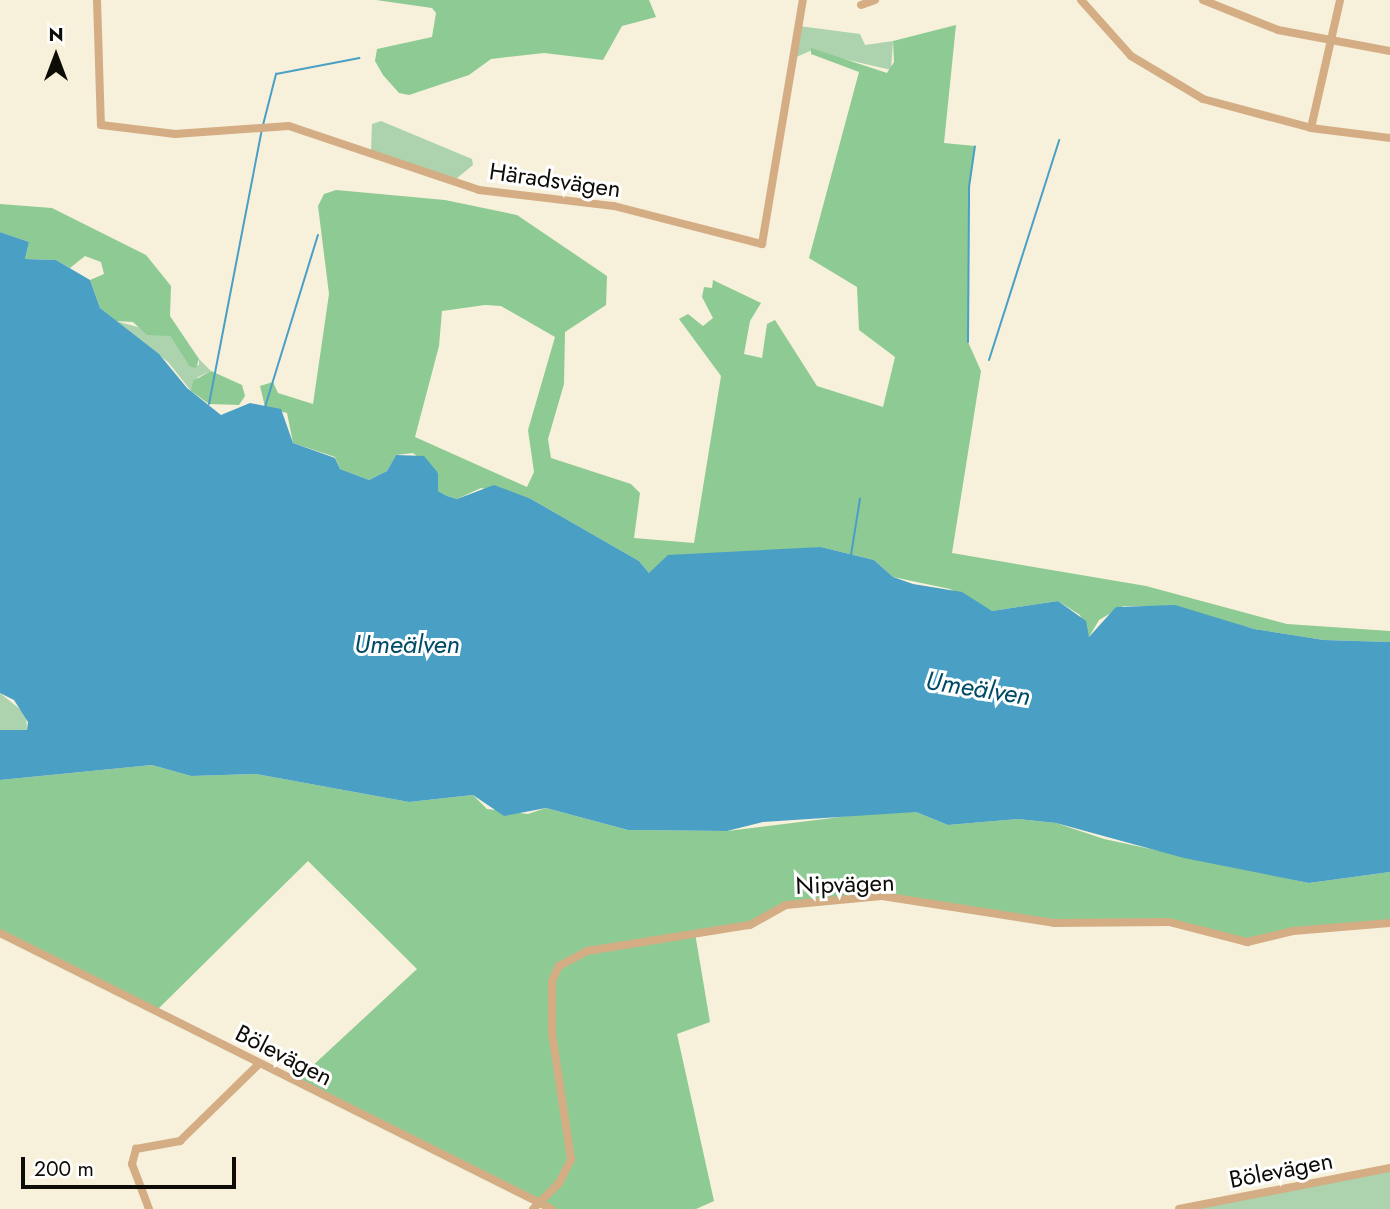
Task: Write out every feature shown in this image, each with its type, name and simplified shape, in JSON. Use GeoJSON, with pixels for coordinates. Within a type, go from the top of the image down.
{"type":"FeatureCollection","features":[{"type":"Feature","properties":{"kind":"street","name":"Häradsvägen"},"geometry":{"type":"LineString","coordinates":[[97,0],[101,125],[175,134],[289,126],[479,190],[614,206],[762,244],[803,0]]}},
{"type":"Feature","properties":{"kind":"street"},"geometry":{"type":"LineString","coordinates":[[861,5],[875,0]]}},
{"type":"Feature","properties":{"kind":"street"},"geometry":{"type":"LineString","coordinates":[[1081,0],[1130,56],[1171,84],[1203,99],[1311,128],[1390,138]]}},
{"type":"Feature","properties":{"kind":"street"},"geometry":{"type":"LineString","coordinates":[[1203,0],[1278,30],[1330,42],[1390,51]]}},
{"type":"Feature","properties":{"kind":"street"},"geometry":{"type":"LineString","coordinates":[[1311,128],[1340,0]]}},
{"type":"Feature","properties":{"kind":"street","name":"Nipvägen"},"geometry":{"type":"LineString","coordinates":[[536,1206],[567,1170],[573,1141],[552,1034],[552,981],[559,966],[587,951],[751,925],[786,905],[882,896],[1054,923],[1169,922],[1247,942],[1293,931],[1390,923]]}},
{"type":"Feature","properties":{"kind":"street","name":"Bölevägen"},"geometry":{"type":"LineString","coordinates":[[0,933],[536,1206],[552,1209]]}},
{"type":"Feature","properties":{"kind":"street"},"geometry":{"type":"LineString","coordinates":[[149,1209],[132,1164],[136,1149],[180,1141],[260,1064]]}},
{"type":"Feature","properties":{"kind":"street","name":"Bölevägen"},"geometry":{"type":"LineString","coordinates":[[1179,1209],[1390,1168]]}},
{"type":"Feature","properties":{"kind":"green space"},"geometry":{"type":"Polygon","coordinates":[[[376,0],[649,0],[656,17],[622,26],[603,60],[544,53],[491,59],[469,75],[409,95],[399,93],[383,75],[375,61],[377,49],[432,37],[436,13],[432,8],[376,0]]]}},
{"type":"Feature","properties":{"kind":"green space"},"geometry":{"type":"Polygon","coordinates":[[[956,25],[944,143],[975,146],[969,187],[968,342],[981,371],[952,553],[1146,586],[1287,624],[1390,631],[1390,642],[1324,640],[1254,629],[1169,606],[1123,606],[1099,620],[1089,637],[1080,615],[1058,601],[992,611],[950,589],[893,577],[874,560],[821,547],[660,566],[649,573],[639,561],[531,499],[481,488],[457,499],[447,496],[438,491],[438,473],[413,453],[396,455],[387,471],[369,480],[340,469],[335,457],[293,443],[287,413],[265,407],[260,386],[273,382],[278,393],[313,404],[329,294],[318,206],[324,194],[336,190],[445,200],[517,215],[607,276],[606,305],[565,332],[564,384],[548,439],[551,458],[631,484],[640,493],[634,538],[694,543],[721,376],[679,319],[688,314],[703,326],[713,318],[702,297],[704,287],[712,288],[713,280],[761,303],[750,321],[744,354],[762,358],[767,324],[775,320],[817,386],[883,407],[895,357],[859,330],[857,287],[809,258],[859,72],[811,54],[811,48],[887,73],[894,62],[893,41],[956,25]],[[485,305],[442,311],[439,346],[415,437],[527,487],[534,472],[528,430],[555,337],[501,306],[485,305]]]}},
{"type":"Feature","properties":{"kind":"green space"},"geometry":{"type":"Polygon","coordinates":[[[799,26],[860,34],[865,45],[893,41],[891,70],[810,51],[794,58],[799,26]]]}},
{"type":"Feature","properties":{"kind":"green space"},"geometry":{"type":"Polygon","coordinates":[[[381,121],[472,159],[473,165],[456,179],[371,151],[372,124],[381,121]]]}},
{"type":"Feature","properties":{"kind":"green space"},"geometry":{"type":"Polygon","coordinates":[[[0,204],[52,208],[146,255],[171,286],[170,316],[199,359],[196,368],[189,366],[170,336],[147,335],[133,322],[116,321],[100,308],[90,280],[104,274],[101,262],[85,256],[70,268],[56,260],[25,259],[29,242],[0,232],[0,204]]]}},
{"type":"Feature","properties":{"kind":"green space"},"geometry":{"type":"Polygon","coordinates":[[[116,321],[170,336],[189,366],[199,365],[199,359],[211,371],[198,377],[191,391],[168,362],[116,321]]]}},
{"type":"Feature","properties":{"kind":"green space"},"geometry":{"type":"Polygon","coordinates":[[[211,371],[242,385],[245,396],[239,405],[209,404],[191,391],[193,381],[211,371]]]}},
{"type":"Feature","properties":{"kind":"green space"},"geometry":{"type":"Polygon","coordinates":[[[0,693],[26,714],[27,730],[0,730],[0,693]]]}},
{"type":"Feature","properties":{"kind":"green space"},"geometry":{"type":"Polygon","coordinates":[[[152,765],[191,776],[256,774],[409,802],[473,795],[487,809],[528,814],[546,808],[628,830],[727,831],[888,811],[916,812],[948,825],[1018,819],[1056,823],[1104,839],[1309,883],[1390,872],[1390,923],[1328,927],[1258,941],[1169,922],[1054,923],[882,896],[786,905],[750,925],[695,933],[710,1022],[677,1034],[714,1201],[696,1209],[552,1209],[295,1082],[417,969],[308,861],[155,1012],[0,933],[0,780],[152,765]]]}},
{"type":"Feature","properties":{"kind":"green space"},"geometry":{"type":"Polygon","coordinates":[[[1390,1168],[1390,1209],[1179,1209],[1390,1168]]]}},
{"type":"Feature","properties":{"kind":"water","name":"Umeälven"},"geometry":{"type":"Polygon","coordinates":[[[0,232],[29,242],[25,259],[56,260],[90,280],[100,308],[159,354],[187,388],[221,415],[250,403],[281,409],[293,443],[335,458],[340,469],[369,480],[387,471],[396,455],[424,456],[438,473],[438,491],[447,496],[457,499],[494,485],[531,499],[639,561],[649,573],[668,555],[821,547],[874,560],[893,577],[913,584],[962,592],[992,611],[1058,601],[1086,621],[1089,637],[1116,607],[1175,605],[1254,629],[1324,640],[1390,642],[1390,872],[1309,883],[1184,858],[1056,823],[1018,819],[948,825],[916,812],[763,822],[727,831],[628,830],[546,808],[504,816],[473,795],[409,802],[256,774],[191,776],[152,765],[0,780],[0,730],[27,730],[28,722],[14,700],[0,693],[0,232]]]}},
{"type":"Feature","properties":{"kind":"waterway"},"geometry":{"type":"LineString","coordinates":[[263,125],[276,74],[359,58]]}},
{"type":"Feature","properties":{"kind":"waterway"},"geometry":{"type":"LineString","coordinates":[[209,404],[262,130]]}},
{"type":"Feature","properties":{"kind":"waterway"},"geometry":{"type":"LineString","coordinates":[[989,360],[1059,140]]}},
{"type":"Feature","properties":{"kind":"waterway"},"geometry":{"type":"LineString","coordinates":[[968,342],[969,187],[975,146]]}},
{"type":"Feature","properties":{"kind":"waterway"},"geometry":{"type":"LineString","coordinates":[[265,407],[318,235]]}},
{"type":"Feature","properties":{"kind":"waterway"},"geometry":{"type":"LineString","coordinates":[[851,555],[860,499]]}}]}
